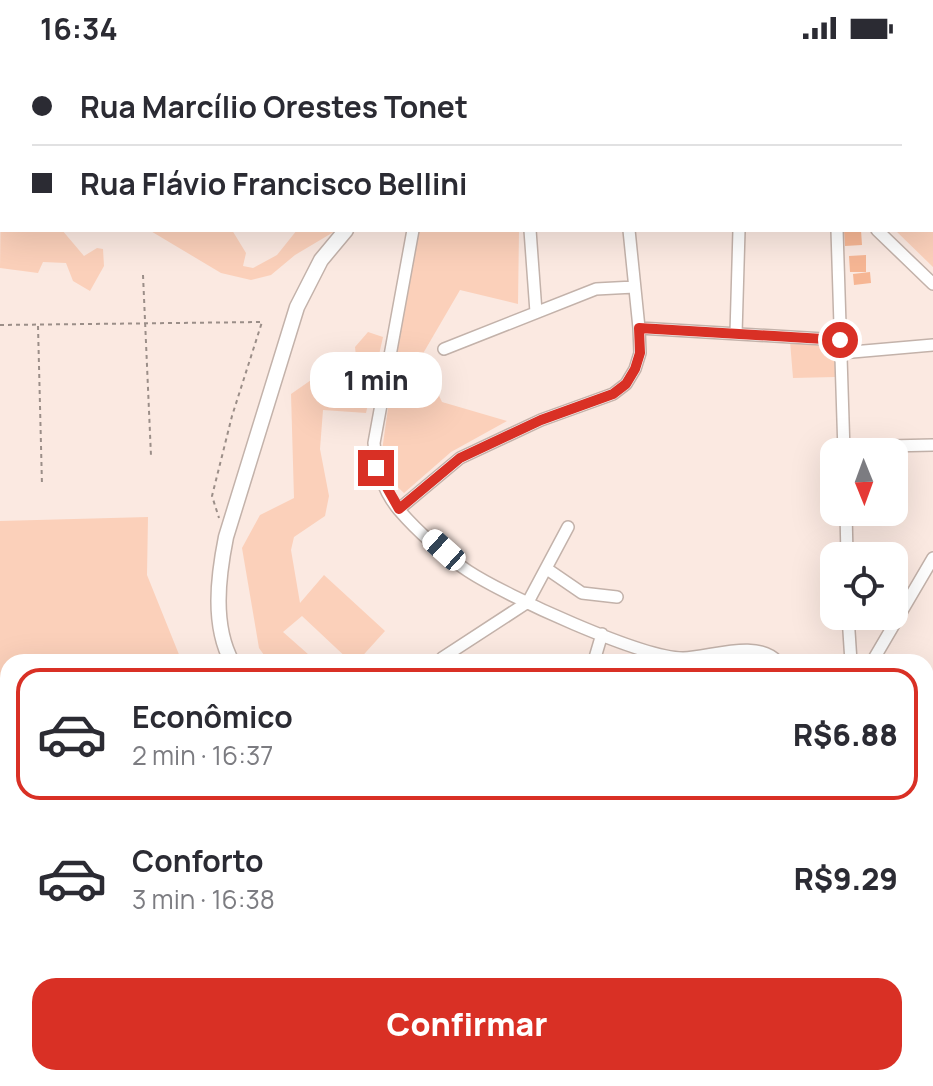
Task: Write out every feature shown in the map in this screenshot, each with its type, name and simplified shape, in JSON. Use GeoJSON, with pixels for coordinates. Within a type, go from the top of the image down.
{"type":"FeatureCollection","features":[{"type":"Feature","properties":{"kind":"main road"},"geometry":{"type":"LineString","coordinates":[[230,654],[220,614],[220,567],[226,537],[297,307],[321,260],[344,232]]}},
{"type":"Feature","properties":{"kind":"street"},"geometry":{"type":"LineString","coordinates":[[413,232],[374,443],[376,468],[399,509],[467,571],[602,634],[664,654]]}},
{"type":"Feature","properties":{"kind":"street"},"geometry":{"type":"LineString","coordinates":[[530,232],[536,312]]}},
{"type":"Feature","properties":{"kind":"street"},"geometry":{"type":"LineString","coordinates":[[399,509],[460,458],[541,420],[613,394],[626,384],[640,353],[629,232]]}},
{"type":"Feature","properties":{"kind":"street"},"geometry":{"type":"LineString","coordinates":[[736,334],[739,232]]}},
{"type":"Feature","properties":{"kind":"street"},"geometry":{"type":"LineString","coordinates":[[837,232],[844,438]]}},
{"type":"Feature","properties":{"kind":"street"},"geometry":{"type":"LineString","coordinates":[[879,232],[933,284]]}},
{"type":"Feature","properties":{"kind":"street"},"geometry":{"type":"LineString","coordinates":[[444,349],[596,289],[634,287]]}},
{"type":"Feature","properties":{"kind":"street"},"geometry":{"type":"LineString","coordinates":[[639,328],[736,334],[841,346],[933,345]]}},
{"type":"Feature","properties":{"kind":"street"},"geometry":{"type":"LineString","coordinates":[[908,446],[933,445]]}},
{"type":"Feature","properties":{"kind":"street"},"geometry":{"type":"LineString","coordinates":[[448,654],[528,602],[568,527]]}},
{"type":"Feature","properties":{"kind":"street"},"geometry":{"type":"LineString","coordinates":[[877,654],[933,558]]}},
{"type":"Feature","properties":{"kind":"street"},"geometry":{"type":"LineString","coordinates":[[547,569],[582,593],[617,597]]}},
{"type":"Feature","properties":{"kind":"street"},"geometry":{"type":"LineString","coordinates":[[849,630],[850,654]]}},
{"type":"Feature","properties":{"kind":"street"},"geometry":{"type":"LineString","coordinates":[[597,654],[602,634]]}},
{"type":"Feature","properties":{"kind":"street"},"geometry":{"type":"LineString","coordinates":[[703,654],[761,654]]}},
{"type":"Feature","properties":{"kind":"path"},"geometry":{"type":"LineString","coordinates":[[143,275],[151,456]]}},
{"type":"Feature","properties":{"kind":"path"},"geometry":{"type":"LineString","coordinates":[[0,325],[262,322],[212,496],[226,537]]}},
{"type":"Feature","properties":{"kind":"path"},"geometry":{"type":"LineString","coordinates":[[38,325],[42,485]]}},
{"type":"Feature","properties":{"kind":"shaded area"},"geometry":{"type":"Polygon","coordinates":[[[0,232],[64,232],[84,256],[97,248],[103,249],[104,266],[90,291],[73,281],[66,263],[43,262],[38,273],[0,268],[0,232]]]}},
{"type":"Feature","properties":{"kind":"shaded area"},"geometry":{"type":"Polygon","coordinates":[[[152,232],[233,232],[246,253],[243,266],[253,268],[277,255],[295,232],[334,232],[295,255],[271,275],[251,280],[221,273],[152,232]]]}},
{"type":"Feature","properties":{"kind":"shaded area"},"geometry":{"type":"Polygon","coordinates":[[[417,232],[519,232],[518,304],[460,290],[421,357],[442,402],[507,421],[451,452],[404,493],[389,479],[381,458],[408,267],[417,232]]]}},
{"type":"Feature","properties":{"kind":"shaded area"},"geometry":{"type":"Polygon","coordinates":[[[897,232],[933,232],[933,267],[897,232]]]}},
{"type":"Feature","properties":{"kind":"shaded area"},"geometry":{"type":"Polygon","coordinates":[[[368,332],[383,337],[366,413],[323,410],[320,449],[329,496],[325,516],[294,537],[291,550],[300,603],[324,575],[385,631],[364,654],[342,654],[302,616],[283,632],[308,654],[263,654],[259,648],[242,548],[260,515],[294,498],[291,394],[314,378],[358,375],[355,347],[368,332]]]}},
{"type":"Feature","properties":{"kind":"shaded area"},"geometry":{"type":"Polygon","coordinates":[[[790,341],[835,343],[835,377],[793,378],[790,341]]]}},
{"type":"Feature","properties":{"kind":"shaded area"},"geometry":{"type":"Polygon","coordinates":[[[148,517],[147,575],[179,654],[0,654],[0,521],[148,517]]]}},
{"type":"Feature","properties":{"kind":"building"},"geometry":{"type":"Polygon","coordinates":[[[844,232],[861,232],[862,245],[845,246],[844,232]]]}},
{"type":"Feature","properties":{"kind":"building"},"geometry":{"type":"Polygon","coordinates":[[[866,255],[866,272],[850,272],[849,256],[866,255]]]}},
{"type":"Feature","properties":{"kind":"building"},"geometry":{"type":"Polygon","coordinates":[[[870,272],[871,283],[854,285],[853,274],[870,272]]]}},
{"type":"Feature","properties":{"kind":"route"},"geometry":{"type":"LineString","coordinates":[[376,468],[399,509],[460,458],[541,420],[613,394],[626,384],[635,369],[640,353],[639,328],[840,340]]}}]}
